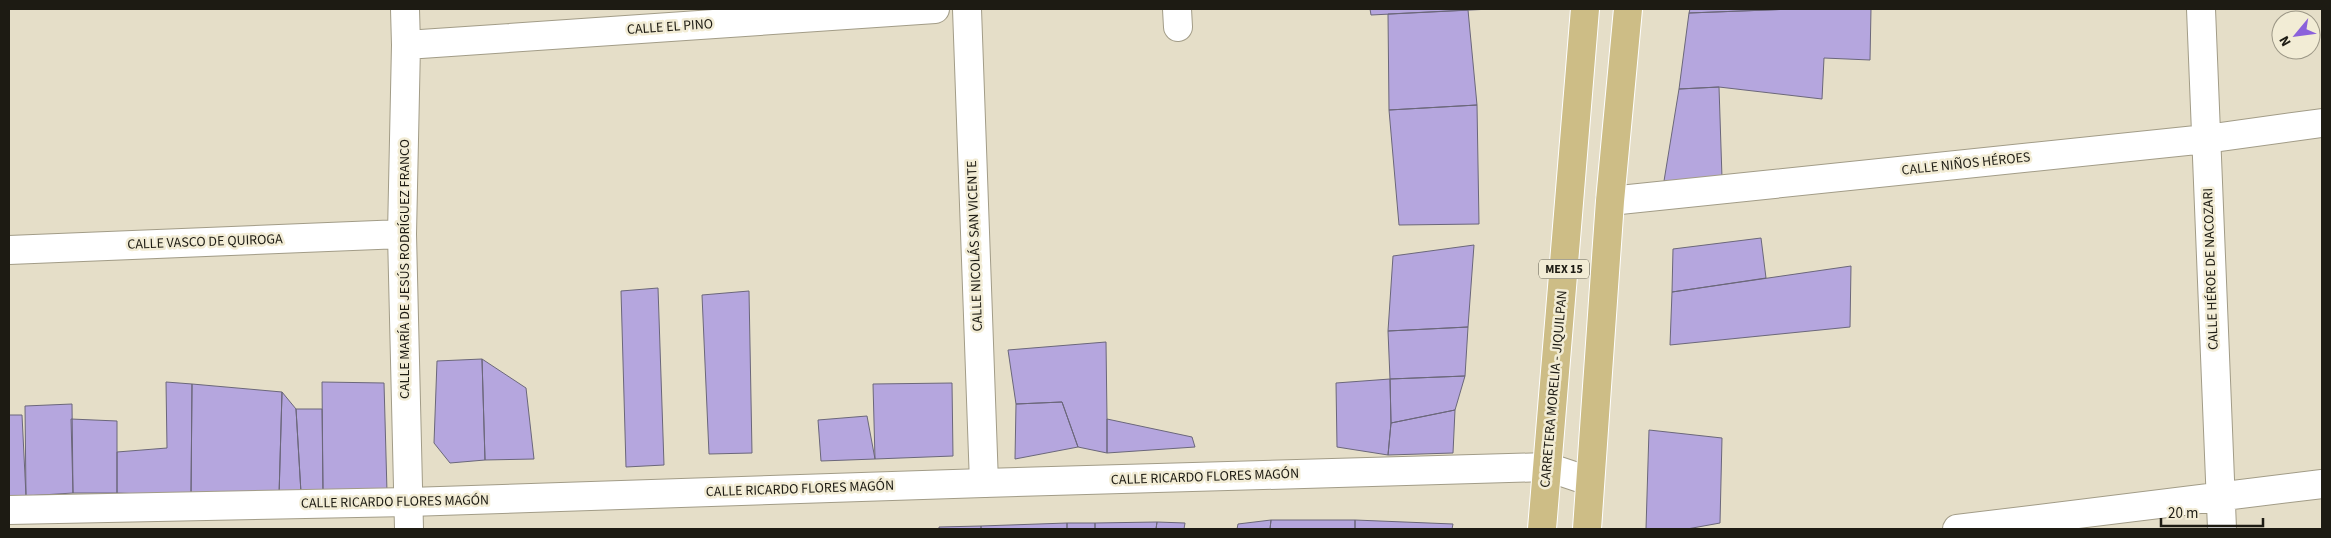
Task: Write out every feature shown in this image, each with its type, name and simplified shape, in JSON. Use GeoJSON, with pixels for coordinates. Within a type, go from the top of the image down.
{"type":"FeatureCollection","features":[{"type":"Feature","properties":{"kind":"main road","name":"CARRETERA MORELIA - JIQUILPAN"},"geometry":{"type":"LineString","coordinates":[[1542,529],[1585,9]]}},
{"type":"Feature","properties":{"kind":"main road","name":"MEX 15"},"geometry":{"type":"LineString","coordinates":[[1586,529],[1610,201],[1628,9]]}},
{"type":"Feature","properties":{"kind":"street","name":"CALLE MARÍA DE JESÚS RODRÍGUEZ FRANCO"},"geometry":{"type":"LineString","coordinates":[[405,9],[402,234],[409,529]]}},
{"type":"Feature","properties":{"kind":"street","name":"CALLE EL PINO"},"geometry":{"type":"LineString","coordinates":[[406,45],[935,9]]}},
{"type":"Feature","properties":{"kind":"street","name":"CALLE NICOLÁS SAN VICENTE"},"geometry":{"type":"LineString","coordinates":[[967,9],[984,483]]}},
{"type":"Feature","properties":{"kind":"street","name":"CALLE HÉROE DE NACOZARI"},"geometry":{"type":"LineString","coordinates":[[2200,9],[2222,529]]}},
{"type":"Feature","properties":{"kind":"street","name":"CALLE NIÑOS HÉROES"},"geometry":{"type":"LineString","coordinates":[[1610,201],[2206,138],[2322,123]]}},
{"type":"Feature","properties":{"kind":"street","name":"CALLE VASCO DE QUIROGA"},"geometry":{"type":"LineString","coordinates":[[9,250],[402,234]]}},
{"type":"Feature","properties":{"kind":"street","name":"CALLE RICARDO FLORES MAGÓN"},"geometry":{"type":"LineString","coordinates":[[9,510],[409,502],[1547,467],[1589,481]]}},
{"type":"Feature","properties":{"kind":"street"},"geometry":{"type":"LineString","coordinates":[[1956,529],[2221,498],[2322,484]]}},
{"type":"Feature","properties":{"kind":"building"},"geometry":{"type":"Polygon","coordinates":[[[1370,9],[1491,9],[1371,15],[1370,9]]]}},
{"type":"Feature","properties":{"kind":"building"},"geometry":{"type":"Polygon","coordinates":[[[1690,9],[1793,9],[1689,13],[1690,9]]]}},
{"type":"Feature","properties":{"kind":"building"},"geometry":{"type":"Polygon","coordinates":[[[1793,9],[1871,9],[1870,60],[1824,58],[1822,99],[1719,87],[1679,89],[1689,13],[1793,9]]]}},
{"type":"Feature","properties":{"kind":"building"},"geometry":{"type":"Polygon","coordinates":[[[1468,10],[1477,105],[1389,110],[1388,14],[1468,10]]]}},
{"type":"Feature","properties":{"kind":"building"},"geometry":{"type":"Polygon","coordinates":[[[1719,87],[1722,178],[1664,181],[1679,89],[1719,87]]]}},
{"type":"Feature","properties":{"kind":"building"},"geometry":{"type":"Polygon","coordinates":[[[1477,105],[1479,224],[1399,225],[1389,110],[1477,105]]]}},
{"type":"Feature","properties":{"kind":"building"},"geometry":{"type":"Polygon","coordinates":[[[1761,238],[1766,278],[1672,292],[1673,249],[1761,238]]]}},
{"type":"Feature","properties":{"kind":"building"},"geometry":{"type":"Polygon","coordinates":[[[1474,245],[1468,327],[1388,331],[1393,256],[1474,245]]]}},
{"type":"Feature","properties":{"kind":"building"},"geometry":{"type":"Polygon","coordinates":[[[1851,266],[1850,327],[1670,345],[1672,292],[1851,266]]]}},
{"type":"Feature","properties":{"kind":"building"},"geometry":{"type":"Polygon","coordinates":[[[658,288],[664,465],[626,467],[621,291],[658,288]]]}},
{"type":"Feature","properties":{"kind":"building"},"geometry":{"type":"Polygon","coordinates":[[[749,291],[752,453],[709,454],[702,295],[749,291]]]}},
{"type":"Feature","properties":{"kind":"building"},"geometry":{"type":"Polygon","coordinates":[[[1468,327],[1465,376],[1390,379],[1388,331],[1468,327]]]}},
{"type":"Feature","properties":{"kind":"building"},"geometry":{"type":"Polygon","coordinates":[[[1106,342],[1107,453],[1078,447],[1062,402],[1016,404],[1008,350],[1106,342]]]}},
{"type":"Feature","properties":{"kind":"building"},"geometry":{"type":"Polygon","coordinates":[[[482,359],[485,460],[450,463],[434,443],[437,361],[482,359]]]}},
{"type":"Feature","properties":{"kind":"building"},"geometry":{"type":"Polygon","coordinates":[[[482,359],[526,388],[534,459],[485,460],[482,359]]]}},
{"type":"Feature","properties":{"kind":"building"},"geometry":{"type":"Polygon","coordinates":[[[1465,376],[1455,410],[1391,423],[1390,379],[1465,376]]]}},
{"type":"Feature","properties":{"kind":"building"},"geometry":{"type":"Polygon","coordinates":[[[1390,379],[1391,423],[1388,455],[1337,447],[1336,383],[1390,379]]]}},
{"type":"Feature","properties":{"kind":"building"},"geometry":{"type":"Polygon","coordinates":[[[166,382],[192,384],[191,496],[117,493],[117,452],[167,448],[166,382]]]}},
{"type":"Feature","properties":{"kind":"building"},"geometry":{"type":"Polygon","coordinates":[[[322,382],[384,383],[387,492],[323,492],[322,382]]]}},
{"type":"Feature","properties":{"kind":"building"},"geometry":{"type":"Polygon","coordinates":[[[952,383],[953,456],[875,459],[873,384],[952,383]]]}},
{"type":"Feature","properties":{"kind":"building"},"geometry":{"type":"Polygon","coordinates":[[[192,384],[282,392],[279,496],[191,496],[192,384]]]}},
{"type":"Feature","properties":{"kind":"building"},"geometry":{"type":"Polygon","coordinates":[[[282,392],[296,409],[301,493],[279,496],[282,392]]]}},
{"type":"Feature","properties":{"kind":"building"},"geometry":{"type":"Polygon","coordinates":[[[1062,402],[1078,447],[1015,459],[1016,404],[1062,402]]]}},
{"type":"Feature","properties":{"kind":"building"},"geometry":{"type":"Polygon","coordinates":[[[72,404],[73,493],[26,496],[25,406],[72,404]]]}},
{"type":"Feature","properties":{"kind":"building"},"geometry":{"type":"Polygon","coordinates":[[[296,409],[322,409],[323,492],[301,493],[296,409]]]}},
{"type":"Feature","properties":{"kind":"building"},"geometry":{"type":"Polygon","coordinates":[[[1455,410],[1453,453],[1388,455],[1391,423],[1455,410]]]}},
{"type":"Feature","properties":{"kind":"building"},"geometry":{"type":"Polygon","coordinates":[[[9,415],[22,415],[26,496],[9,497],[9,415]]]}},
{"type":"Feature","properties":{"kind":"building"},"geometry":{"type":"Polygon","coordinates":[[[867,416],[875,459],[821,461],[818,420],[867,416]]]}},
{"type":"Feature","properties":{"kind":"building"},"geometry":{"type":"Polygon","coordinates":[[[71,419],[117,421],[117,493],[73,493],[71,419]]]}},
{"type":"Feature","properties":{"kind":"building"},"geometry":{"type":"Polygon","coordinates":[[[1107,419],[1192,437],[1195,447],[1107,453],[1107,419]]]}},
{"type":"Feature","properties":{"kind":"building"},"geometry":{"type":"Polygon","coordinates":[[[1649,430],[1722,438],[1720,523],[1687,529],[1646,529],[1649,430]]]}},
{"type":"Feature","properties":{"kind":"building"},"geometry":{"type":"Polygon","coordinates":[[[1271,520],[1270,529],[1237,529],[1238,524],[1271,520]]]}},
{"type":"Feature","properties":{"kind":"building"},"geometry":{"type":"Polygon","coordinates":[[[1271,520],[1355,520],[1355,529],[1270,529],[1271,520]]]}},
{"type":"Feature","properties":{"kind":"building"},"geometry":{"type":"Polygon","coordinates":[[[1355,520],[1453,524],[1452,529],[1355,529],[1355,520]]]}},
{"type":"Feature","properties":{"kind":"building"},"geometry":{"type":"Polygon","coordinates":[[[1157,522],[1156,529],[1095,529],[1095,523],[1157,522]]]}},
{"type":"Feature","properties":{"kind":"building"},"geometry":{"type":"Polygon","coordinates":[[[1157,522],[1185,523],[1184,529],[1156,529],[1157,522]]]}},
{"type":"Feature","properties":{"kind":"building"},"geometry":{"type":"Polygon","coordinates":[[[1067,523],[1067,529],[981,529],[981,526],[1067,523]]]}},
{"type":"Feature","properties":{"kind":"building"},"geometry":{"type":"Polygon","coordinates":[[[1067,523],[1095,523],[1095,529],[1067,529],[1067,523]]]}},
{"type":"Feature","properties":{"kind":"building"},"geometry":{"type":"Polygon","coordinates":[[[981,526],[981,529],[939,529],[939,527],[981,526]]]}}]}
